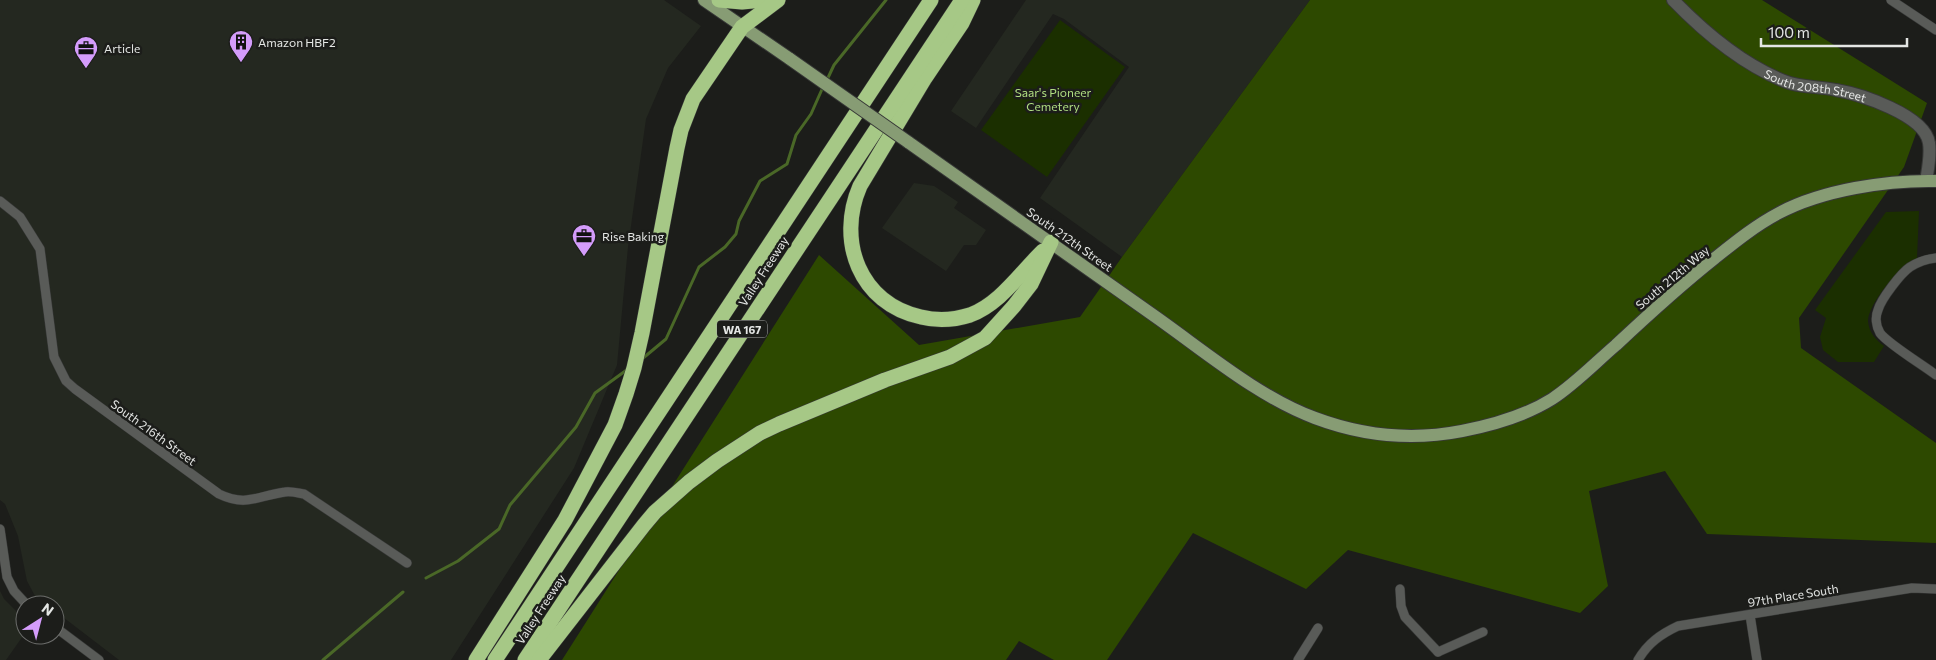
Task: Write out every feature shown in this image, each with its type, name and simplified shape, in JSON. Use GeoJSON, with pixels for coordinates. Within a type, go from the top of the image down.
{"type":"FeatureCollection","features":[{"type":"Feature","properties":{"kind":"highway"},"geometry":{"type":"LineString","coordinates":[[719,0],[742,2],[764,0]]}},
{"type":"Feature","properties":{"kind":"highway"},"geometry":{"type":"LineString","coordinates":[[476,660],[565,520],[605,447],[626,394],[642,333],[681,130],[693,99],[742,27],[778,0]]}},
{"type":"Feature","properties":{"kind":"highway","name":"Valley Freeway"},"geometry":{"type":"LineString","coordinates":[[495,660],[931,0]]}},
{"type":"Feature","properties":{"kind":"highway","name":"Valley Freeway"},"geometry":{"type":"LineString","coordinates":[[525,660],[962,0]]}},
{"type":"Feature","properties":{"kind":"highway"},"geometry":{"type":"LineString","coordinates":[[973,0],[962,23],[925,78],[860,186],[854,203],[851,221],[851,240],[854,258],[862,275],[871,287],[891,306],[920,317],[935,320],[949,319],[971,314],[994,302],[1051,242]]}},
{"type":"Feature","properties":{"kind":"highway"},"geometry":{"type":"LineString","coordinates":[[539,660],[655,512],[689,482],[737,447],[779,424],[885,380],[950,357],[984,338],[1014,306],[1031,284],[1051,242]]}},
{"type":"Feature","properties":{"kind":"main road","name":"South 212th Street"},"geometry":{"type":"LineString","coordinates":[[704,0],[1224,365],[1298,412],[1346,430],[1371,434],[1394,437],[1444,434]]}},
{"type":"Feature","properties":{"kind":"main road","name":"South 212th Way"},"geometry":{"type":"LineString","coordinates":[[1444,434],[1504,420],[1552,398],[1586,372],[1703,268],[1739,239],[1779,212],[1853,188],[1890,182],[1931,181]]}},
{"type":"Feature","properties":{"kind":"street","name":"South 208th Street"},"geometry":{"type":"LineString","coordinates":[[1673,0],[1728,48],[1759,70],[1786,82],[1810,87],[1835,89],[1882,103],[1919,126],[1933,140],[1931,181]]}},
{"type":"Feature","properties":{"kind":"street"},"geometry":{"type":"LineString","coordinates":[[1892,0],[1936,30]]}},
{"type":"Feature","properties":{"kind":"street","name":"South 216th Street"},"geometry":{"type":"LineString","coordinates":[[0,201],[20,217],[40,250],[54,357],[66,381],[219,494],[232,500],[247,501],[287,492],[304,494],[407,563]]}},
{"type":"Feature","properties":{"kind":"street"},"geometry":{"type":"LineString","coordinates":[[1935,258],[1915,264],[1902,273],[1880,304],[1877,311],[1876,324],[1880,334],[1936,375]]}},
{"type":"Feature","properties":{"kind":"street"},"geometry":{"type":"LineString","coordinates":[[0,529],[8,577],[18,595]]}},
{"type":"Feature","properties":{"kind":"street","name":"97th Place South"},"geometry":{"type":"LineString","coordinates":[[1638,660],[1656,638],[1678,626],[1912,588],[1936,589]]}},
{"type":"Feature","properties":{"kind":"street"},"geometry":{"type":"LineString","coordinates":[[1400,590],[1401,606],[1405,617],[1437,656],[1483,632]]}},
{"type":"Feature","properties":{"kind":"street"},"geometry":{"type":"LineString","coordinates":[[1750,615],[1757,660]]}},
{"type":"Feature","properties":{"kind":"street"},"geometry":{"type":"LineString","coordinates":[[1298,660],[1318,628]]}},
{"type":"Feature","properties":{"kind":"street"},"geometry":{"type":"LineString","coordinates":[[65,634],[99,660]]}},
{"type":"Feature","properties":{"kind":"shaded area"},"geometry":{"type":"Polygon","coordinates":[[[0,0],[664,0],[701,26],[668,68],[646,119],[628,247],[617,365],[574,468],[451,660],[119,660],[65,619],[65,595],[34,595],[27,581],[18,536],[5,504],[0,500],[0,0]]]}},
{"type":"Feature","properties":{"kind":"shaded area"},"geometry":{"type":"Polygon","coordinates":[[[1026,0],[1310,0],[1122,257],[1040,198],[1129,67],[1064,19],[1053,14],[976,128],[951,111],[1026,0]]]}},
{"type":"Feature","properties":{"kind":"shaded area"},"geometry":{"type":"Polygon","coordinates":[[[914,183],[934,186],[958,202],[954,208],[986,230],[976,245],[964,245],[946,271],[882,228],[914,183]]]}},
{"type":"Feature","properties":{"kind":"shaded area"},"geometry":{"type":"Polygon","coordinates":[[[0,591],[4,599],[15,610],[15,645],[17,645],[6,660],[0,660],[0,591]]]}},
{"type":"Feature","properties":{"kind":"green space"},"geometry":{"type":"Polygon","coordinates":[[[1310,0],[1762,0],[1927,103],[1904,167],[1799,318],[1801,348],[1936,443],[1936,543],[1707,534],[1665,471],[1589,491],[1608,586],[1580,613],[1348,550],[1306,589],[1193,533],[1107,660],[1054,660],[1019,641],[1006,660],[562,660],[819,255],[919,345],[1080,317],[1310,0]]]}},
{"type":"Feature","properties":{"kind":"green space","name":"Saar's Pioneer Cemetery"},"geometry":{"type":"Polygon","coordinates":[[[1060,20],[1125,67],[1047,177],[981,130],[1060,20]]]}},
{"type":"Feature","properties":{"kind":"green space"},"geometry":{"type":"Polygon","coordinates":[[[1919,211],[1917,259],[1910,262],[1894,276],[1879,295],[1869,314],[1868,321],[1871,333],[1884,346],[1874,362],[1838,362],[1823,350],[1820,337],[1826,318],[1815,310],[1886,212],[1919,211]]]}},
{"type":"Feature","properties":{"kind":"waterway"},"geometry":{"type":"LineString","coordinates":[[826,82],[834,65],[886,0]]}},
{"type":"Feature","properties":{"kind":"waterway"},"geometry":{"type":"LineString","coordinates":[[642,359],[666,339],[699,267],[725,247],[736,234],[739,221],[760,181],[787,164],[796,135],[811,114],[823,87]]}},
{"type":"Feature","properties":{"kind":"waterway"},"geometry":{"type":"LineString","coordinates":[[426,578],[458,561],[499,529],[510,505],[576,427],[595,393],[628,369]]}},
{"type":"Feature","properties":{"kind":"waterway"},"geometry":{"type":"LineString","coordinates":[[323,660],[403,592]]}},
{"type":"Feature","properties":{"kind":"place","name":"Amazon HBF2"},"geometry":{"type":"Point","coordinates":[241,63]}},
{"type":"Feature","properties":{"kind":"place","name":"Article"},"geometry":{"type":"Point","coordinates":[86,69]}},
{"type":"Feature","properties":{"kind":"place","name":"Rise Baking"},"geometry":{"type":"Point","coordinates":[584,257]}}]}
